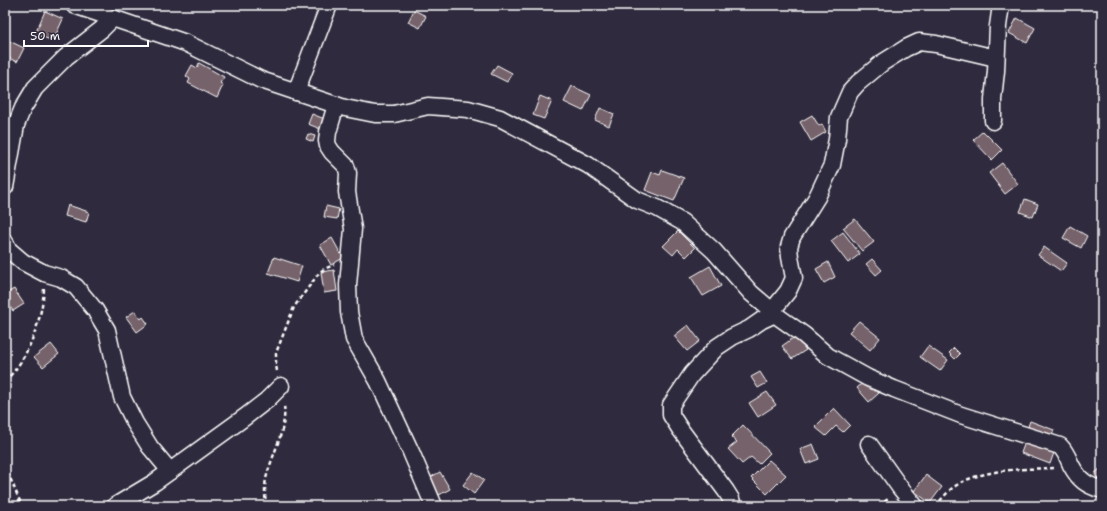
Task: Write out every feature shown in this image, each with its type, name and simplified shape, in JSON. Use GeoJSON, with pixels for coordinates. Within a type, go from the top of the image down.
{"type":"FeatureCollection","features":[{"type":"Feature","properties":{"kind":"street"},"geometry":{"type":"LineString","coordinates":[[74,5],[186,43],[261,80],[345,108],[376,114],[394,114],[428,106],[468,109],[500,118],[588,165],[636,200],[657,208],[682,222],[718,256],[751,294],[804,335],[828,356],[868,378],[900,392],[961,415],[1060,446],[1064,450],[1072,467],[1082,481],[1102,490]]}},
{"type":"Feature","properties":{"kind":"street"},"geometry":{"type":"LineString","coordinates":[[296,92],[329,5]]}},
{"type":"Feature","properties":{"kind":"street"},"geometry":{"type":"LineString","coordinates":[[993,121],[998,26],[1001,5]]}},
{"type":"Feature","properties":{"kind":"street"},"geometry":{"type":"LineString","coordinates":[[5,187],[16,125],[23,108],[35,88],[66,57],[102,29],[113,18]]}},
{"type":"Feature","properties":{"kind":"street"},"geometry":{"type":"LineString","coordinates":[[733,506],[726,491],[671,415],[671,405],[692,374],[718,347],[732,337],[749,329],[774,313],[788,291],[794,278],[790,252],[792,237],[817,197],[832,166],[839,117],[844,104],[854,88],[882,63],[919,42],[936,44],[996,58]]}},
{"type":"Feature","properties":{"kind":"street"},"geometry":{"type":"LineString","coordinates":[[336,105],[328,132],[327,141],[332,152],[346,166],[348,173],[347,192],[353,229],[348,285],[349,312],[354,339],[378,381],[434,506]]}},
{"type":"Feature","properties":{"kind":"street"},"geometry":{"type":"LineString","coordinates":[[5,242],[9,250],[23,262],[44,273],[61,278],[76,287],[95,310],[107,330],[122,397],[135,423],[150,447],[170,471]]}},
{"type":"Feature","properties":{"kind":"street"},"geometry":{"type":"LineString","coordinates":[[115,506],[155,482],[267,400],[281,386]]}},
{"type":"Feature","properties":{"kind":"street"},"geometry":{"type":"LineString","coordinates":[[869,444],[915,506]]}},
{"type":"Feature","properties":{"kind":"path"},"geometry":{"type":"LineString","coordinates":[[5,381],[18,367],[36,330],[42,307],[44,273]]}},
{"type":"Feature","properties":{"kind":"path"},"geometry":{"type":"LineString","coordinates":[[5,466],[22,506]]}},
{"type":"Feature","properties":{"kind":"path"},"geometry":{"type":"LineString","coordinates":[[935,506],[951,489],[972,478],[1014,470],[1072,467]]}},
{"type":"Feature","properties":{"kind":"building"},"geometry":{"type":"Polygon","coordinates":[[[414,10],[426,16],[420,28],[408,22],[414,10]]]}},
{"type":"Feature","properties":{"kind":"building"},"geometry":{"type":"Polygon","coordinates":[[[45,11],[63,19],[53,41],[35,34],[45,11]]]}},
{"type":"Feature","properties":{"kind":"building"},"geometry":{"type":"Polygon","coordinates":[[[1017,18],[1035,28],[1027,43],[1009,33],[1017,18]]]}},
{"type":"Feature","properties":{"kind":"building"},"geometry":{"type":"Polygon","coordinates":[[[5,39],[24,48],[17,62],[5,56],[5,39]]]}},
{"type":"Feature","properties":{"kind":"building"},"geometry":{"type":"Polygon","coordinates":[[[199,63],[224,77],[220,83],[223,85],[217,98],[188,83],[190,79],[186,76],[192,65],[197,68],[199,63]]]}},
{"type":"Feature","properties":{"kind":"building"},"geometry":{"type":"Polygon","coordinates":[[[497,65],[512,73],[507,82],[491,74],[497,65]]]}},
{"type":"Feature","properties":{"kind":"building"},"geometry":{"type":"Polygon","coordinates":[[[572,86],[591,95],[583,111],[564,102],[572,86]]]}},
{"type":"Feature","properties":{"kind":"building"},"geometry":{"type":"Polygon","coordinates":[[[540,96],[552,101],[544,119],[533,115],[540,96]]]}},
{"type":"Feature","properties":{"kind":"building"},"geometry":{"type":"Polygon","coordinates":[[[600,108],[614,114],[609,126],[595,120],[600,108]]]}},
{"type":"Feature","properties":{"kind":"building"},"geometry":{"type":"Polygon","coordinates":[[[312,114],[327,120],[323,130],[308,124],[312,114]]]}},
{"type":"Feature","properties":{"kind":"building"},"geometry":{"type":"Polygon","coordinates":[[[812,115],[819,126],[822,124],[826,132],[811,141],[800,122],[812,115]]]}},
{"type":"Feature","properties":{"kind":"building"},"geometry":{"type":"Polygon","coordinates":[[[983,131],[1002,150],[992,160],[973,140],[983,131]]]}},
{"type":"Feature","properties":{"kind":"building"},"geometry":{"type":"Polygon","coordinates":[[[308,134],[315,136],[313,142],[306,139],[308,134]]]}},
{"type":"Feature","properties":{"kind":"building"},"geometry":{"type":"Polygon","coordinates":[[[1002,163],[1018,184],[1005,194],[989,173],[1002,163]]]}},
{"type":"Feature","properties":{"kind":"building"},"geometry":{"type":"Polygon","coordinates":[[[662,170],[684,178],[674,201],[645,190],[652,172],[660,175],[662,170]]]}},
{"type":"Feature","properties":{"kind":"building"},"geometry":{"type":"Polygon","coordinates":[[[1025,199],[1038,204],[1033,217],[1020,212],[1025,199]]]}},
{"type":"Feature","properties":{"kind":"building"},"geometry":{"type":"Polygon","coordinates":[[[68,205],[89,212],[86,222],[65,216],[68,205]]]}},
{"type":"Feature","properties":{"kind":"building"},"geometry":{"type":"Polygon","coordinates":[[[326,206],[339,209],[337,219],[324,217],[326,206]]]}},
{"type":"Feature","properties":{"kind":"building"},"geometry":{"type":"Polygon","coordinates":[[[855,219],[874,242],[862,251],[843,228],[855,219]]]}},
{"type":"Feature","properties":{"kind":"building"},"geometry":{"type":"Polygon","coordinates":[[[1070,226],[1087,236],[1081,248],[1063,238],[1070,226]]]}},
{"type":"Feature","properties":{"kind":"building"},"geometry":{"type":"Polygon","coordinates":[[[678,231],[695,248],[686,257],[678,249],[673,255],[663,246],[678,231]]]}},
{"type":"Feature","properties":{"kind":"building"},"geometry":{"type":"Polygon","coordinates":[[[843,232],[860,254],[848,263],[831,241],[843,232]]]}},
{"type":"Feature","properties":{"kind":"building"},"geometry":{"type":"Polygon","coordinates":[[[332,238],[343,258],[331,265],[320,245],[332,238]]]}},
{"type":"Feature","properties":{"kind":"building"},"geometry":{"type":"Polygon","coordinates":[[[1044,247],[1067,263],[1061,271],[1038,255],[1044,247]]]}},
{"type":"Feature","properties":{"kind":"building"},"geometry":{"type":"Polygon","coordinates":[[[274,257],[302,266],[297,282],[268,273],[274,257]]]}},
{"type":"Feature","properties":{"kind":"building"},"geometry":{"type":"Polygon","coordinates":[[[872,259],[882,270],[876,275],[866,264],[872,259]]]}},
{"type":"Feature","properties":{"kind":"building"},"geometry":{"type":"Polygon","coordinates":[[[828,262],[835,277],[824,283],[816,269],[828,262]]]}},
{"type":"Feature","properties":{"kind":"building"},"geometry":{"type":"Polygon","coordinates":[[[710,266],[721,286],[703,296],[691,277],[710,266]]]}},
{"type":"Feature","properties":{"kind":"building"},"geometry":{"type":"Polygon","coordinates":[[[334,270],[337,291],[324,293],[321,272],[334,270]]]}},
{"type":"Feature","properties":{"kind":"building"},"geometry":{"type":"Polygon","coordinates":[[[14,289],[24,304],[13,311],[5,299],[5,294],[14,289]]]}},
{"type":"Feature","properties":{"kind":"building"},"geometry":{"type":"Polygon","coordinates":[[[135,311],[141,319],[143,317],[148,324],[137,332],[126,317],[135,311]]]}},
{"type":"Feature","properties":{"kind":"building"},"geometry":{"type":"Polygon","coordinates":[[[859,321],[880,338],[870,350],[849,332],[859,321]]]}},
{"type":"Feature","properties":{"kind":"building"},"geometry":{"type":"Polygon","coordinates":[[[688,325],[700,341],[687,351],[674,336],[688,325]]]}},
{"type":"Feature","properties":{"kind":"building"},"geometry":{"type":"Polygon","coordinates":[[[796,336],[806,350],[792,359],[782,346],[796,336]]]}},
{"type":"Feature","properties":{"kind":"building"},"geometry":{"type":"Polygon","coordinates":[[[51,344],[59,354],[43,367],[34,357],[51,344]]]}},
{"type":"Feature","properties":{"kind":"building"},"geometry":{"type":"Polygon","coordinates":[[[928,346],[948,360],[940,371],[920,357],[928,346]]]}},
{"type":"Feature","properties":{"kind":"building"},"geometry":{"type":"Polygon","coordinates":[[[954,348],[960,354],[955,359],[949,353],[954,348]]]}},
{"type":"Feature","properties":{"kind":"building"},"geometry":{"type":"Polygon","coordinates":[[[760,372],[767,383],[758,388],[751,377],[760,372]]]}},
{"type":"Feature","properties":{"kind":"building"},"geometry":{"type":"Polygon","coordinates":[[[866,380],[879,393],[869,402],[857,388],[866,380]]]}},
{"type":"Feature","properties":{"kind":"building"},"geometry":{"type":"Polygon","coordinates":[[[767,392],[776,405],[758,417],[749,403],[767,392]]]}},
{"type":"Feature","properties":{"kind":"building"},"geometry":{"type":"Polygon","coordinates":[[[834,408],[850,425],[843,432],[836,426],[826,436],[815,427],[834,408]]]}},
{"type":"Feature","properties":{"kind":"building"},"geometry":{"type":"Polygon","coordinates":[[[1030,421],[1054,430],[1050,441],[1026,432],[1030,421]]]}},
{"type":"Feature","properties":{"kind":"building"},"geometry":{"type":"Polygon","coordinates":[[[743,425],[770,453],[759,464],[751,457],[742,464],[728,449],[737,442],[731,437],[743,425]]]}},
{"type":"Feature","properties":{"kind":"building"},"geometry":{"type":"Polygon","coordinates":[[[1027,437],[1056,447],[1050,464],[1021,453],[1027,437]]]}},
{"type":"Feature","properties":{"kind":"building"},"geometry":{"type":"Polygon","coordinates":[[[813,444],[819,459],[806,464],[800,449],[813,444]]]}},
{"type":"Feature","properties":{"kind":"building"},"geometry":{"type":"Polygon","coordinates":[[[769,460],[786,475],[767,494],[751,478],[769,460]]]}},
{"type":"Feature","properties":{"kind":"building"},"geometry":{"type":"Polygon","coordinates":[[[1102,467],[1102,483],[1094,474],[1102,467]]]}},
{"type":"Feature","properties":{"kind":"building"},"geometry":{"type":"Polygon","coordinates":[[[440,472],[450,489],[439,495],[429,478],[440,472]]]}},
{"type":"Feature","properties":{"kind":"building"},"geometry":{"type":"Polygon","coordinates":[[[473,472],[484,480],[474,494],[463,485],[473,472]]]}},
{"type":"Feature","properties":{"kind":"building"},"geometry":{"type":"Polygon","coordinates":[[[926,475],[942,487],[930,503],[914,491],[926,475]]]}}]}
